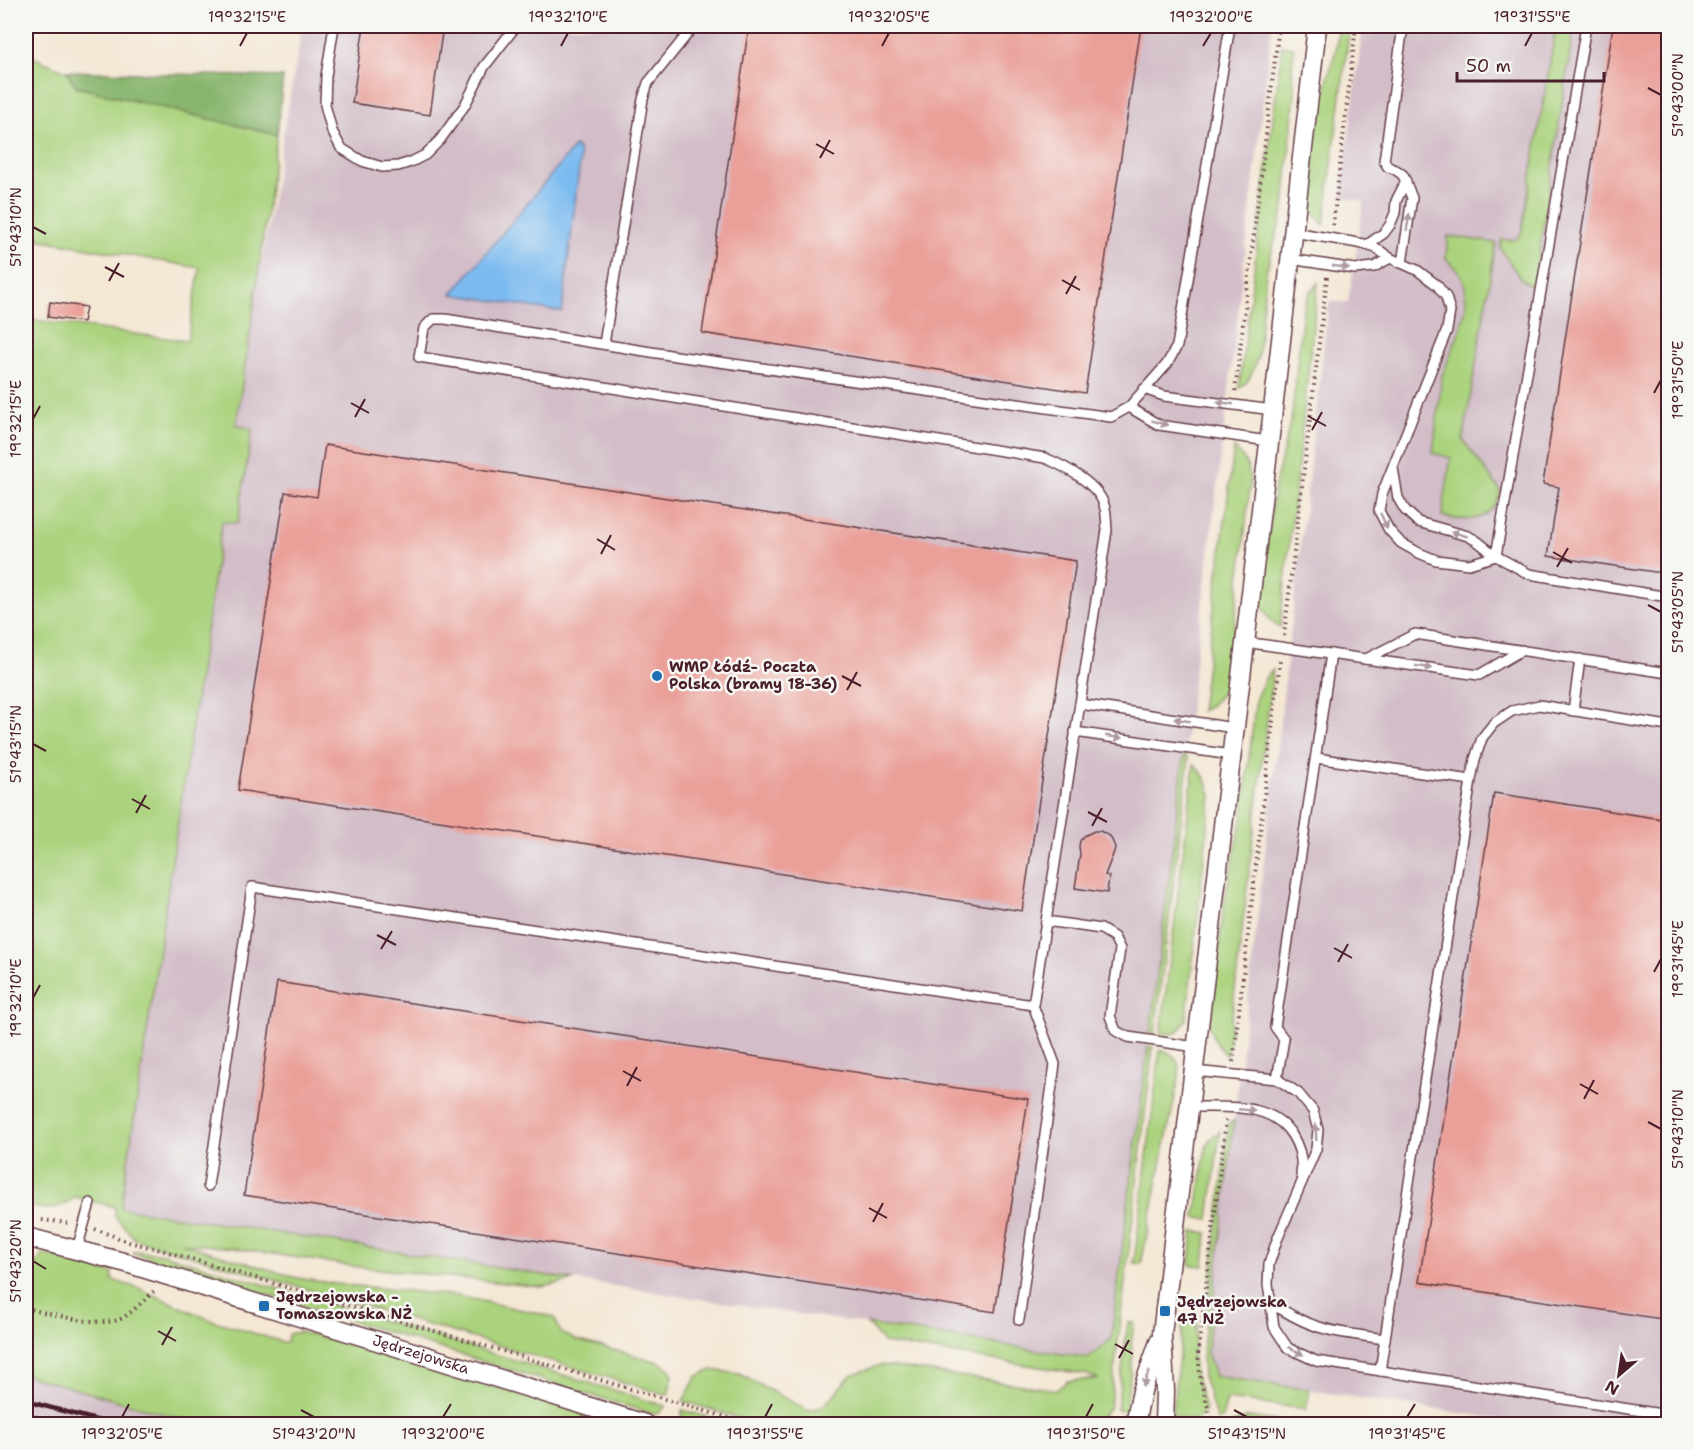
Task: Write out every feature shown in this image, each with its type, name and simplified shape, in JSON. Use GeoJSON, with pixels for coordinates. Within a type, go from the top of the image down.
{"type":"FeatureCollection","features":[{"type":"Feature","properties":{"kind":"street"},"geometry":{"type":"LineString","coordinates":[[1164,1425],[1162,1334],[1317,26]]}},
{"type":"Feature","properties":{"kind":"street","name":"Jędrzejowska"},"geometry":{"type":"LineString","coordinates":[[26,1237],[134,1265],[645,1425]]}},
{"type":"Feature","properties":{"kind":"street"},"geometry":{"type":"LineString","coordinates":[[1135,1425],[1142,1390],[1162,1334]]}},
{"type":"Feature","properties":{"kind":"lane"},"geometry":{"type":"LineString","coordinates":[[334,26],[325,105],[332,131],[341,148],[362,161],[382,167],[411,162],[425,155],[440,140],[465,105],[484,67],[516,26]]}},
{"type":"Feature","properties":{"kind":"lane"},"geometry":{"type":"LineString","coordinates":[[604,344],[643,99],[648,83],[694,26]]}},
{"type":"Feature","properties":{"kind":"lane"},"geometry":{"type":"LineString","coordinates":[[1019,1320],[1055,1064],[1033,1005],[1107,530],[1104,504],[1091,486],[1068,468],[1045,458],[419,357],[424,328],[433,320],[445,319],[676,356],[1111,417],[1129,407],[1167,364],[1177,346],[1230,26]]}},
{"type":"Feature","properties":{"kind":"lane"},"geometry":{"type":"LineString","coordinates":[[1402,263],[1412,198],[1403,176],[1388,167],[1384,161],[1403,26]]}},
{"type":"Feature","properties":{"kind":"lane"},"geometry":{"type":"LineString","coordinates":[[1496,556],[1586,26]]}},
{"type":"Feature","properties":{"kind":"lane"},"geometry":{"type":"LineString","coordinates":[[1368,245],[1384,233],[1390,225],[1395,213],[1396,201],[1406,181]]}},
{"type":"Feature","properties":{"kind":"lane"},"geometry":{"type":"LineString","coordinates":[[1293,232],[1376,248],[1390,258],[1418,270],[1437,285],[1446,297],[1450,311],[1447,330],[1382,494],[1379,511],[1389,530],[1401,543],[1437,560],[1469,564],[1496,556]]}},
{"type":"Feature","properties":{"kind":"lane"},"geometry":{"type":"LineString","coordinates":[[1290,259],[1355,269],[1374,267],[1390,258]]}},
{"type":"Feature","properties":{"kind":"lane"},"geometry":{"type":"LineString","coordinates":[[1144,389],[1164,396],[1273,410]]}},
{"type":"Feature","properties":{"kind":"lane"},"geometry":{"type":"LineString","coordinates":[[1129,407],[1159,425],[1269,441]]}},
{"type":"Feature","properties":{"kind":"lane"},"geometry":{"type":"LineString","coordinates":[[1393,465],[1398,498],[1405,510],[1418,522],[1468,536],[1496,556],[1529,574],[1668,597]]}},
{"type":"Feature","properties":{"kind":"lane"},"geometry":{"type":"LineString","coordinates":[[1366,659],[1415,634],[1668,673]]}},
{"type":"Feature","properties":{"kind":"lane"},"geometry":{"type":"LineString","coordinates":[[1244,642],[1479,675],[1522,650]]}},
{"type":"Feature","properties":{"kind":"lane"},"geometry":{"type":"LineString","coordinates":[[1277,1079],[1284,1039],[1275,1027],[1331,654]]}},
{"type":"Feature","properties":{"kind":"lane"},"geometry":{"type":"LineString","coordinates":[[1573,711],[1580,659]]}},
{"type":"Feature","properties":{"kind":"lane"},"geometry":{"type":"LineString","coordinates":[[1080,704],[1234,728]]}},
{"type":"Feature","properties":{"kind":"lane"},"geometry":{"type":"LineString","coordinates":[[1380,1371],[1471,780],[1482,738],[1494,723],[1512,711],[1539,705],[1668,726]]}},
{"type":"Feature","properties":{"kind":"lane"},"geometry":{"type":"LineString","coordinates":[[1075,732],[1231,755]]}},
{"type":"Feature","properties":{"kind":"lane"},"geometry":{"type":"LineString","coordinates":[[1316,758],[1471,780]]}},
{"type":"Feature","properties":{"kind":"lane"},"geometry":{"type":"LineString","coordinates":[[208,1186],[252,887],[1033,1005]]}},
{"type":"Feature","properties":{"kind":"lane"},"geometry":{"type":"LineString","coordinates":[[1046,921],[1101,930],[1114,937],[1120,949],[1110,1016],[1116,1030],[1128,1037],[1196,1047]]}},
{"type":"Feature","properties":{"kind":"lane"},"geometry":{"type":"LineString","coordinates":[[1193,1071],[1277,1079],[1298,1093],[1313,1112],[1318,1130],[1316,1149],[1269,1264],[1268,1284],[1274,1326],[1288,1348],[1316,1361],[1668,1415]]}},
{"type":"Feature","properties":{"kind":"lane"},"geometry":{"type":"LineString","coordinates":[[1189,1107],[1255,1109],[1273,1116],[1288,1128],[1299,1147],[1302,1168],[1299,1186]]}},
{"type":"Feature","properties":{"kind":"lane"},"geometry":{"type":"LineString","coordinates":[[77,1249],[90,1203]]}},
{"type":"Feature","properties":{"kind":"lane"},"geometry":{"type":"LineString","coordinates":[[1270,1303],[1314,1326],[1385,1339]]}},
{"type":"Feature","properties":{"kind":"path"},"geometry":{"type":"LineString","coordinates":[[1234,405],[1279,26]]}},
{"type":"Feature","properties":{"kind":"path"},"geometry":{"type":"LineString","coordinates":[[1331,238],[1356,26]]}},
{"type":"Feature","properties":{"kind":"path"},"geometry":{"type":"LineString","coordinates":[[1231,1074],[1328,265]]}},
{"type":"Feature","properties":{"kind":"path"},"geometry":{"type":"LineString","coordinates":[[1213,1425],[1201,1383],[1198,1354],[1227,1108]]}},
{"type":"Feature","properties":{"kind":"path"},"geometry":{"type":"LineString","coordinates":[[129,1242],[749,1425]]}},
{"type":"Feature","properties":{"kind":"path"},"geometry":{"type":"LineString","coordinates":[[26,1308],[64,1318],[108,1322],[120,1320],[154,1291]]}},
{"type":"Feature","properties":{"kind":"shaded area"},"geometry":{"type":"Polygon","coordinates":[[[302,26],[1272,26],[1111,1339],[1089,1358],[121,1209],[222,522],[237,523],[252,429],[236,425],[302,26]]]}},
{"type":"Feature","properties":{"kind":"shaded area"},"geometry":{"type":"Polygon","coordinates":[[[1363,26],[1668,26],[1668,1424],[1532,1424],[1215,1376],[1207,1352],[1329,301],[1348,303],[1364,201],[1341,197],[1363,26]]]}},
{"type":"Feature","properties":{"kind":"shaded area"},"geometry":{"type":"Polygon","coordinates":[[[26,1375],[124,1403],[200,1424],[26,1424],[26,1375]]]}},
{"type":"Feature","properties":{"kind":"green space"},"geometry":{"type":"Polygon","coordinates":[[[1339,26],[1350,26],[1324,225],[1313,212],[1309,179],[1319,110],[1336,49],[1339,26]]]}},
{"type":"Feature","properties":{"kind":"green space"},"geometry":{"type":"Polygon","coordinates":[[[1556,26],[1574,26],[1536,276],[1534,283],[1529,285],[1520,278],[1500,248],[1502,239],[1515,239],[1522,230],[1556,26]]]}},
{"type":"Feature","properties":{"kind":"green space"},"geometry":{"type":"Polygon","coordinates":[[[1282,46],[1294,47],[1292,69],[1295,92],[1284,208],[1266,272],[1258,356],[1247,382],[1239,388],[1282,46]]]}},
{"type":"Feature","properties":{"kind":"green space"},"geometry":{"type":"Polygon","coordinates":[[[26,52],[30,56],[66,71],[77,87],[277,135],[236,425],[252,429],[238,523],[222,522],[121,1208],[575,1280],[541,1287],[351,1266],[233,1248],[181,1243],[297,1278],[459,1296],[554,1317],[561,1333],[576,1340],[659,1362],[669,1368],[673,1375],[668,1395],[135,1239],[115,1216],[115,1207],[75,1197],[63,1205],[52,1208],[26,1205],[26,319],[187,341],[200,268],[26,237],[26,52]]]}},
{"type":"Feature","properties":{"kind":"green space"},"geometry":{"type":"Polygon","coordinates":[[[66,71],[283,77],[277,135],[77,87],[66,71]]]}},
{"type":"Feature","properties":{"kind":"green space"},"geometry":{"type":"Polygon","coordinates":[[[1448,236],[1496,243],[1463,440],[1501,493],[1489,512],[1470,519],[1442,516],[1451,458],[1433,453],[1442,376],[1460,330],[1466,307],[1465,285],[1458,270],[1446,259],[1448,236]]]}},
{"type":"Feature","properties":{"kind":"green space"},"geometry":{"type":"Polygon","coordinates":[[[1318,283],[1280,628],[1270,620],[1260,601],[1274,489],[1292,415],[1303,309],[1310,292],[1318,283]]]}},
{"type":"Feature","properties":{"kind":"green space"},"geometry":{"type":"Polygon","coordinates":[[[1234,448],[1247,465],[1250,486],[1229,675],[1219,696],[1201,711],[1234,448]]]}},
{"type":"Feature","properties":{"kind":"green space"},"geometry":{"type":"Polygon","coordinates":[[[1273,670],[1227,1056],[1215,1042],[1209,1024],[1225,897],[1242,820],[1256,698],[1266,677],[1273,670]]]}},
{"type":"Feature","properties":{"kind":"green space"},"geometry":{"type":"Polygon","coordinates":[[[1184,754],[1188,758],[1188,764],[1155,1033],[1150,1033],[1184,754]]]}},
{"type":"Feature","properties":{"kind":"green space"},"geometry":{"type":"Polygon","coordinates":[[[1194,764],[1205,778],[1211,796],[1186,1020],[1178,1032],[1161,1033],[1194,764]]]}},
{"type":"Feature","properties":{"kind":"green space"},"geometry":{"type":"Polygon","coordinates":[[[1148,1046],[1153,1047],[1110,1407],[1098,1421],[1066,1424],[766,1424],[683,1401],[697,1376],[712,1370],[739,1374],[809,1411],[825,1405],[851,1375],[881,1365],[1057,1390],[1067,1381],[1099,1379],[1085,1374],[884,1343],[867,1324],[1089,1358],[1111,1339],[1148,1046]]]}},
{"type":"Feature","properties":{"kind":"green space"},"geometry":{"type":"Polygon","coordinates":[[[1160,1050],[1176,1058],[1179,1076],[1141,1264],[1134,1263],[1160,1050]]]}},
{"type":"Feature","properties":{"kind":"green space"},"geometry":{"type":"Polygon","coordinates":[[[1234,1121],[1207,1352],[1215,1376],[1310,1390],[1306,1409],[1227,1399],[1222,1418],[1217,1420],[1203,1376],[1202,1357],[1229,1123],[1234,1121]]]}},
{"type":"Feature","properties":{"kind":"green space"},"geometry":{"type":"Polygon","coordinates":[[[1220,1131],[1209,1219],[1195,1218],[1206,1147],[1210,1139],[1220,1131]]]}},
{"type":"Feature","properties":{"kind":"green space"},"geometry":{"type":"Polygon","coordinates":[[[1193,1231],[1207,1233],[1204,1266],[1190,1265],[1193,1231]]]}},
{"type":"Feature","properties":{"kind":"green space"},"geometry":{"type":"Polygon","coordinates":[[[135,1251],[163,1254],[666,1406],[658,1414],[649,1413],[133,1253],[135,1251]]]}},
{"type":"Feature","properties":{"kind":"green space"},"geometry":{"type":"Polygon","coordinates":[[[44,1254],[113,1273],[112,1280],[138,1288],[208,1319],[286,1343],[289,1334],[299,1332],[319,1336],[624,1424],[200,1424],[26,1375],[26,1263],[37,1262],[44,1254]]]}},
{"type":"Feature","properties":{"kind":"green space"},"geometry":{"type":"Polygon","coordinates":[[[1128,1322],[1134,1323],[1131,1344],[1133,1356],[1125,1411],[1117,1410],[1128,1322]]]}},
{"type":"Feature","properties":{"kind":"green space"},"geometry":{"type":"Polygon","coordinates":[[[1183,1323],[1197,1324],[1193,1359],[1205,1409],[1196,1420],[1172,1415],[1183,1323]]]}},
{"type":"Feature","properties":{"kind":"green space"},"geometry":{"type":"Polygon","coordinates":[[[682,1410],[734,1424],[686,1424],[682,1419],[682,1410]]]}},
{"type":"Feature","properties":{"kind":"green space"},"geometry":{"type":"Polygon","coordinates":[[[1249,1417],[1294,1424],[1231,1424],[1249,1417]]]}},
{"type":"Feature","properties":{"kind":"water"},"geometry":{"type":"Polygon","coordinates":[[[575,146],[579,151],[580,160],[562,312],[452,294],[575,146]]]}},
{"type":"Feature","properties":{"kind":"building"},"geometry":{"type":"Polygon","coordinates":[[[364,26],[443,26],[430,115],[352,103],[364,26]]]}},
{"type":"Feature","properties":{"kind":"building"},"geometry":{"type":"Polygon","coordinates":[[[749,26],[1141,26],[1085,393],[702,333],[749,26]]]}},
{"type":"Feature","properties":{"kind":"building"},"geometry":{"type":"Polygon","coordinates":[[[1613,26],[1668,26],[1668,574],[1548,556],[1559,487],[1543,484],[1613,26]]]}},
{"type":"Feature","properties":{"kind":"building"},"geometry":{"type":"Polygon","coordinates":[[[50,302],[86,307],[83,322],[48,317],[50,302]]]}},
{"type":"Feature","properties":{"kind":"building","name":"WMP Łódź- Poczta Polska (bramy 18-36)"},"geometry":{"type":"Polygon","coordinates":[[[325,445],[1076,561],[1022,911],[238,790],[285,492],[317,497],[325,445]]]}},
{"type":"Feature","properties":{"kind":"building"},"geometry":{"type":"Polygon","coordinates":[[[1494,793],[1668,820],[1668,1320],[1419,1282],[1494,793]]]}},
{"type":"Feature","properties":{"kind":"building"},"geometry":{"type":"Polygon","coordinates":[[[1094,831],[1110,836],[1115,847],[1105,875],[1109,876],[1107,893],[1075,888],[1080,841],[1094,831]]]}},
{"type":"Feature","properties":{"kind":"building"},"geometry":{"type":"Polygon","coordinates":[[[277,982],[1028,1099],[995,1312],[244,1195],[277,982]]]}},
{"type":"Feature","properties":{"kind":"railway"},"geometry":{"type":"LineString","coordinates":[[26,1401],[111,1424]]}},
{"type":"Feature","properties":{"kind":"railway"},"geometry":{"type":"LineString","coordinates":[[26,1415],[60,1424]]}},
{"type":"Feature","properties":{"kind":"place","name":"WMP Łódź- Poczta Polska (bramy 18-36)"},"geometry":{"type":"Point","coordinates":[657,676]}},
{"type":"Feature","properties":{"kind":"place","name":"Jędrzejowska - Tomaszowska NŻ"},"geometry":{"type":"Point","coordinates":[264,1306]}},
{"type":"Feature","properties":{"kind":"place","name":"Jędrzejowska 47 NŻ"},"geometry":{"type":"Point","coordinates":[1165,1311]}}]}
